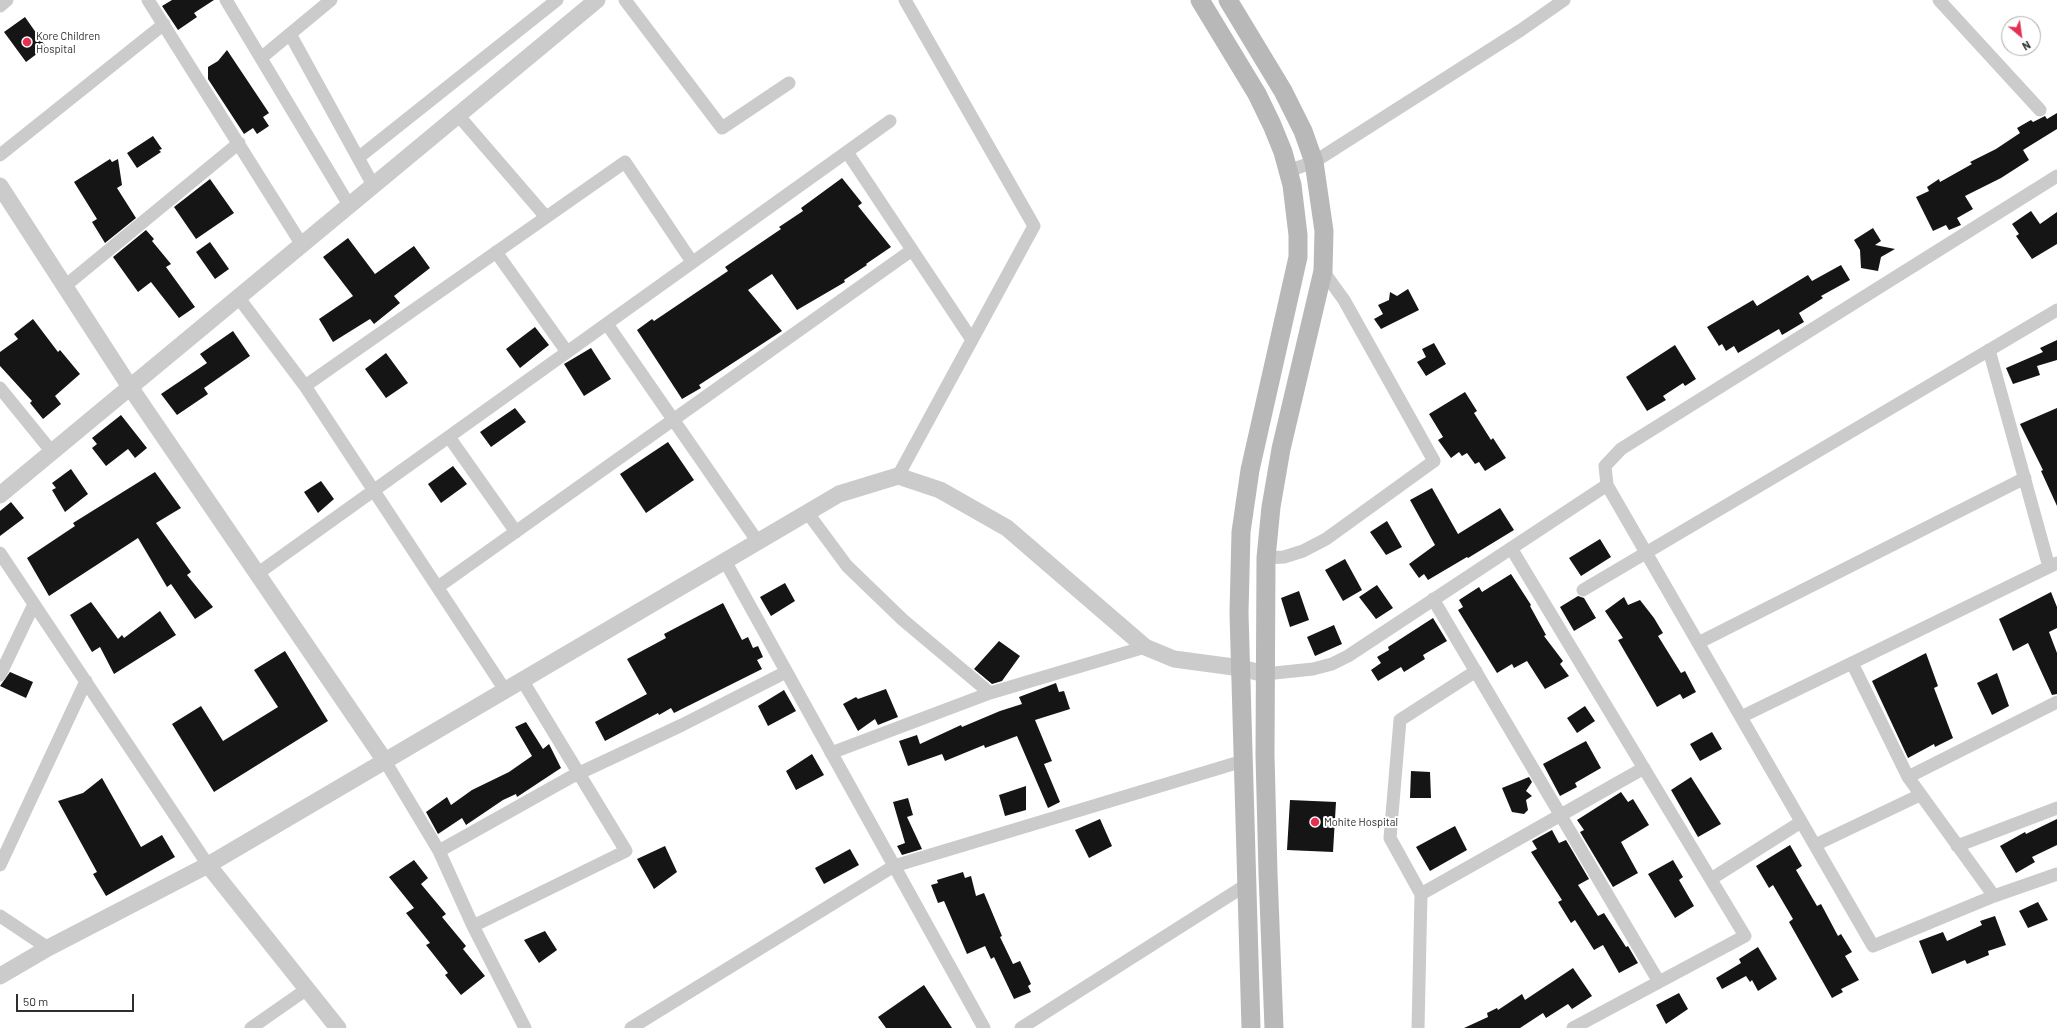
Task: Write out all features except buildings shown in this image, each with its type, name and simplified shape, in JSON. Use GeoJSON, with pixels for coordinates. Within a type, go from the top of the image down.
{"type":"FeatureCollection","features":[{"type":"Feature","properties":{"kind":"main road"},"geometry":{"type":"LineString","coordinates":[[1200,0],[1260,100],[1280,145],[1292,185],[1298,235],[1298,257],[1250,470],[1241,532],[1239,613],[1251,1028]]}},
{"type":"Feature","properties":{"kind":"main road"},"geometry":{"type":"LineString","coordinates":[[1228,0],[1283,91],[1303,131],[1314,162],[1324,231],[1324,271],[1281,449],[1271,507],[1266,558],[1264,674],[1268,873],[1274,1028]]}},
{"type":"Feature","properties":{"kind":"street"},"geometry":{"type":"LineString","coordinates":[[0,6],[7,0]]}},
{"type":"Feature","properties":{"kind":"street"},"geometry":{"type":"LineString","coordinates":[[148,0],[302,245]]}},
{"type":"Feature","properties":{"kind":"street"},"geometry":{"type":"LineString","coordinates":[[226,0],[349,205]]}},
{"type":"Feature","properties":{"kind":"street"},"geometry":{"type":"LineString","coordinates":[[261,58],[331,0]]}},
{"type":"Feature","properties":{"kind":"street"},"geometry":{"type":"LineString","coordinates":[[358,158],[557,0]]}},
{"type":"Feature","properties":{"kind":"street"},"geometry":{"type":"LineString","coordinates":[[0,495],[597,0]]}},
{"type":"Feature","properties":{"kind":"street"},"geometry":{"type":"LineString","coordinates":[[624,0],[722,128],[789,83]]}},
{"type":"Feature","properties":{"kind":"street"},"geometry":{"type":"LineString","coordinates":[[898,476],[1034,226],[905,0]]}},
{"type":"Feature","properties":{"kind":"street"},"geometry":{"type":"LineString","coordinates":[[1288,171],[1314,162],[1521,30],[1564,0]]}},
{"type":"Feature","properties":{"kind":"street"},"geometry":{"type":"LineString","coordinates":[[1939,0],[2040,110]]}},
{"type":"Feature","properties":{"kind":"street"},"geometry":{"type":"LineString","coordinates":[[0,155],[164,24]]}},
{"type":"Feature","properties":{"kind":"street"},"geometry":{"type":"LineString","coordinates":[[290,34],[373,186]]}},
{"type":"Feature","properties":{"kind":"street"},"geometry":{"type":"LineString","coordinates":[[458,115],[546,217]]}},
{"type":"Feature","properties":{"kind":"street"},"geometry":{"type":"LineString","coordinates":[[257,574],[890,121]]}},
{"type":"Feature","properties":{"kind":"street"},"geometry":{"type":"LineString","coordinates":[[65,286],[239,143]]}},
{"type":"Feature","properties":{"kind":"street"},"geometry":{"type":"LineString","coordinates":[[847,152],[972,340]]}},
{"type":"Feature","properties":{"kind":"street"},"geometry":{"type":"LineString","coordinates":[[305,386],[625,162],[692,262]]}},
{"type":"Feature","properties":{"kind":"street"},"geometry":{"type":"LineString","coordinates":[[2057,176],[1621,449],[1605,466],[1607,485],[1873,946],[1994,896],[2057,874]]}},
{"type":"Feature","properties":{"kind":"street"},"geometry":{"type":"LineString","coordinates":[[0,186],[130,387],[385,761],[439,850],[473,926],[525,1028]]}},
{"type":"Feature","properties":{"kind":"street"},"geometry":{"type":"LineString","coordinates":[[438,587],[912,250]]}},
{"type":"Feature","properties":{"kind":"street"},"geometry":{"type":"LineString","coordinates":[[496,252],[568,352]]}},
{"type":"Feature","properties":{"kind":"street"},"geometry":{"type":"LineString","coordinates":[[1266,558],[1284,557],[1302,551],[1326,539],[1434,461],[1344,300],[1324,271]]}},
{"type":"Feature","properties":{"kind":"street"},"geometry":{"type":"LineString","coordinates":[[238,297],[305,386],[505,690]]}},
{"type":"Feature","properties":{"kind":"street"},"geometry":{"type":"LineString","coordinates":[[1584,590],[2057,310]]}},
{"type":"Feature","properties":{"kind":"street"},"geometry":{"type":"LineString","coordinates":[[607,324],[758,542]]}},
{"type":"Feature","properties":{"kind":"street"},"geometry":{"type":"LineString","coordinates":[[1741,717],[2053,565],[2025,478],[1989,350]]}},
{"type":"Feature","properties":{"kind":"street"},"geometry":{"type":"LineString","coordinates":[[0,388],[52,452]]}},
{"type":"Feature","properties":{"kind":"street"},"geometry":{"type":"LineString","coordinates":[[449,437],[516,532]]}},
{"type":"Feature","properties":{"kind":"street"},"geometry":{"type":"LineString","coordinates":[[0,976],[48,948],[208,865],[839,494],[898,476],[940,490],[1007,528],[1145,648],[1174,659],[1241,668],[1264,674],[1313,669],[1332,664],[1348,656],[1607,485]]}},
{"type":"Feature","properties":{"kind":"street"},"geometry":{"type":"LineString","coordinates":[[1698,643],[2025,478]]}},
{"type":"Feature","properties":{"kind":"street"},"geometry":{"type":"LineString","coordinates":[[807,512],[847,566],[903,620],[990,693]]}},
{"type":"Feature","properties":{"kind":"street"},"geometry":{"type":"LineString","coordinates":[[1511,548],[1745,936],[1573,1028]]}},
{"type":"Feature","properties":{"kind":"street"},"geometry":{"type":"LineString","coordinates":[[0,554],[208,865],[338,1028]]}},
{"type":"Feature","properties":{"kind":"street"},"geometry":{"type":"LineString","coordinates":[[725,561],[984,1028]]}},
{"type":"Feature","properties":{"kind":"street"},"geometry":{"type":"LineString","coordinates":[[1433,599],[1659,982]]}},
{"type":"Feature","properties":{"kind":"street"},"geometry":{"type":"LineString","coordinates":[[0,675],[34,604]]}},
{"type":"Feature","properties":{"kind":"street"},"geometry":{"type":"LineString","coordinates":[[831,753],[990,693],[1145,648]]}},
{"type":"Feature","properties":{"kind":"street"},"geometry":{"type":"LineString","coordinates":[[1852,663],[1908,777],[1994,896]]}},
{"type":"Feature","properties":{"kind":"street"},"geometry":{"type":"LineString","coordinates":[[1418,1028],[1421,894],[1390,838],[1400,720],[1476,671]]}},
{"type":"Feature","properties":{"kind":"street"},"geometry":{"type":"LineString","coordinates":[[439,850],[579,774],[682,725],[786,672]]}},
{"type":"Feature","properties":{"kind":"street"},"geometry":{"type":"LineString","coordinates":[[473,926],[626,851],[522,680]]}},
{"type":"Feature","properties":{"kind":"street"},"geometry":{"type":"LineString","coordinates":[[0,865],[86,681]]}},
{"type":"Feature","properties":{"kind":"street"},"geometry":{"type":"LineString","coordinates":[[1908,777],[2057,702]]}},
{"type":"Feature","properties":{"kind":"street"},"geometry":{"type":"LineString","coordinates":[[631,1028],[894,866],[1243,762]]}},
{"type":"Feature","properties":{"kind":"street"},"geometry":{"type":"LineString","coordinates":[[1421,894],[1644,768]]}},
{"type":"Feature","properties":{"kind":"street"},"geometry":{"type":"LineString","coordinates":[[1814,845],[1920,795]]}},
{"type":"Feature","properties":{"kind":"street"},"geometry":{"type":"LineString","coordinates":[[1957,846],[2057,808]]}},
{"type":"Feature","properties":{"kind":"street"},"geometry":{"type":"LineString","coordinates":[[1711,879],[1801,822]]}},
{"type":"Feature","properties":{"kind":"street"},"geometry":{"type":"LineString","coordinates":[[1021,1028],[1246,885]]}},
{"type":"Feature","properties":{"kind":"street"},"geometry":{"type":"LineString","coordinates":[[0,916],[48,948]]}},
{"type":"Feature","properties":{"kind":"street"},"geometry":{"type":"LineString","coordinates":[[251,1028],[307,989]]}},
{"type":"Feature","properties":{"kind":"place","name":"Kore Children Hospital"},"geometry":{"type":"Point","coordinates":[27,42]}},
{"type":"Feature","properties":{"kind":"place","name":"Mohite Hospital"},"geometry":{"type":"Point","coordinates":[1315,822]}}]}
